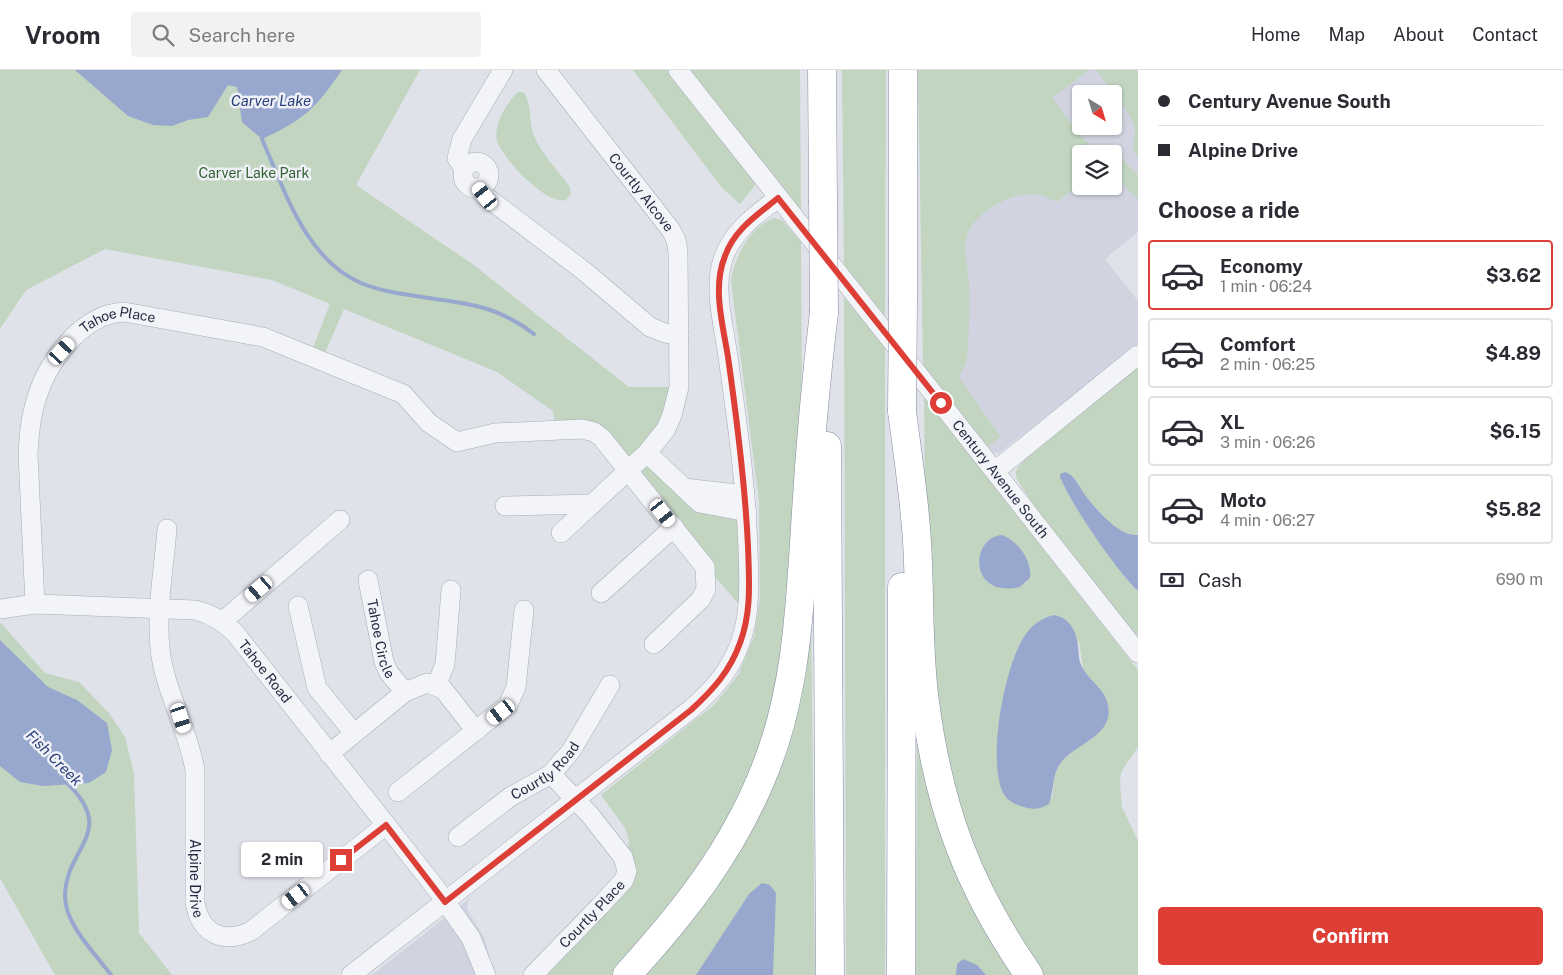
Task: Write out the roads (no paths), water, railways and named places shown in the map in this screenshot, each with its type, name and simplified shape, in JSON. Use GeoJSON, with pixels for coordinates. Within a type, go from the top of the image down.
{"type":"FeatureCollection","features":[{"type":"Feature","properties":{"kind":"highway"},"geometry":{"type":"LineString","coordinates":[[822,70],[830,975]]}},
{"type":"Feature","properties":{"kind":"highway"},"geometry":{"type":"LineString","coordinates":[[901,975],[903,70]]}},
{"type":"Feature","properties":{"kind":"highway"},"geometry":{"type":"LineString","coordinates":[[627,975],[686,908],[726,849],[758,787],[782,720],[798,634],[812,410],[824,312]]}},
{"type":"Feature","properties":{"kind":"highway"},"geometry":{"type":"LineString","coordinates":[[902,411],[916,527],[924,701],[940,783],[964,861],[998,929],[1029,975]]}},
{"type":"Feature","properties":{"kind":"street"},"geometry":{"type":"LineString","coordinates":[[503,70],[462,139],[457,158],[464,169],[469,164],[476,162],[487,167],[488,179],[484,185],[478,188],[485,196],[584,271],[647,325],[662,332],[679,335]]}},
{"type":"Feature","properties":{"kind":"street","name":"Courtly Alcove"},"geometry":{"type":"LineString","coordinates":[[546,70],[675,236],[678,252],[679,335],[677,401],[666,429],[647,454],[561,533]]}},
{"type":"Feature","properties":{"kind":"street","name":"Century Avenue South"},"geometry":{"type":"LineString","coordinates":[[678,70],[1138,653]]}},
{"type":"Feature","properties":{"kind":"street"},"geometry":{"type":"LineString","coordinates":[[351,975],[691,710],[707,695],[725,673],[740,642],[748,610],[746,503],[720,300],[720,273],[726,251],[738,233],[778,198]]}},
{"type":"Feature","properties":{"kind":"street","name":"Tahoe Place"},"geometry":{"type":"LineString","coordinates":[[35,604],[29,431],[35,403],[50,368],[62,351],[87,324],[102,316],[124,312],[244,332],[319,359],[403,394],[429,423],[458,442],[494,433],[582,429],[594,432],[602,438],[705,567],[706,589],[695,607],[654,644]]}},
{"type":"Feature","properties":{"kind":"street"},"geometry":{"type":"LineString","coordinates":[[995,471],[1138,355]]}},
{"type":"Feature","properties":{"kind":"street"},"geometry":{"type":"LineString","coordinates":[[647,454],[684,488],[746,503]]}},
{"type":"Feature","properties":{"kind":"street"},"geometry":{"type":"LineString","coordinates":[[505,506],[592,504]]}},
{"type":"Feature","properties":{"kind":"street"},"geometry":{"type":"LineString","coordinates":[[222,621],[340,520]]}},
{"type":"Feature","properties":{"kind":"street"},"geometry":{"type":"LineString","coordinates":[[601,593],[674,527]]}},
{"type":"Feature","properties":{"kind":"street","name":"Alpine Drive"},"geometry":{"type":"LineString","coordinates":[[167,529],[160,610],[160,649],[192,752],[195,770],[195,902],[198,916],[209,930],[218,936],[241,936],[251,931],[386,825]]}},
{"type":"Feature","properties":{"kind":"street","name":"Tahoe Circle"},"geometry":{"type":"LineString","coordinates":[[368,580],[384,662],[389,672],[405,692]]}},
{"type":"Feature","properties":{"kind":"street"},"geometry":{"type":"LineString","coordinates":[[451,590],[445,664],[436,686],[449,695],[476,731]]}},
{"type":"Feature","properties":{"kind":"street","name":"Tahoe Road"},"geometry":{"type":"LineString","coordinates":[[0,609],[35,604],[195,610],[210,614],[222,621],[234,633],[445,902],[471,938],[486,975]]}},
{"type":"Feature","properties":{"kind":"street"},"geometry":{"type":"LineString","coordinates":[[298,606],[317,688],[354,734]]}},
{"type":"Feature","properties":{"kind":"street"},"geometry":{"type":"LineString","coordinates":[[398,792],[501,712],[513,697],[524,610]]}},
{"type":"Feature","properties":{"kind":"street","name":"Tahoe Circle"},"geometry":{"type":"LineString","coordinates":[[329,754],[405,692],[427,683],[436,686]]}},
{"type":"Feature","properties":{"kind":"street","name":"Courtly Road"},"geometry":{"type":"LineString","coordinates":[[458,837],[510,797],[551,774],[571,751],[610,685]]}},
{"type":"Feature","properties":{"kind":"street"},"geometry":{"type":"LineString","coordinates":[[551,774],[575,800]]}},
{"type":"Feature","properties":{"kind":"street","name":"Courtly Place"},"geometry":{"type":"LineString","coordinates":[[533,975],[600,906],[626,874],[627,866],[623,857],[575,800]]}},
{"type":"Feature","properties":{"kind":"water","name":"Carver Lake"},"geometry":{"type":"Polygon","coordinates":[[[75,70],[342,70],[308,112],[289,126],[262,139],[242,122],[237,87],[228,85],[208,117],[188,120],[172,126],[153,125],[128,116],[75,70]]]}},
{"type":"Feature","properties":{"kind":"water"},"geometry":{"type":"Polygon","coordinates":[[[1065,472],[1074,478],[1085,495],[1108,521],[1123,531],[1138,535],[1138,591],[1107,553],[1074,504],[1060,477],[1060,474],[1065,472]]]}},
{"type":"Feature","properties":{"kind":"water"},"geometry":{"type":"Polygon","coordinates":[[[1002,535],[1018,546],[1029,565],[1030,578],[1020,587],[1003,588],[991,584],[983,576],[980,566],[980,555],[984,546],[991,538],[1002,535]]]}},
{"type":"Feature","properties":{"kind":"water"},"geometry":{"type":"Polygon","coordinates":[[[1054,615],[1061,617],[1071,625],[1078,643],[1081,664],[1106,698],[1108,716],[1099,732],[1066,757],[1057,768],[1049,804],[1034,809],[1013,803],[1005,796],[999,782],[997,739],[1005,689],[1018,647],[1035,624],[1054,615]]]}},
{"type":"Feature","properties":{"kind":"water"},"geometry":{"type":"Polygon","coordinates":[[[0,640],[48,687],[77,700],[107,723],[112,750],[106,772],[89,783],[43,786],[20,782],[0,766],[0,640]]]}},
{"type":"Feature","properties":{"kind":"water"},"geometry":{"type":"Polygon","coordinates":[[[762,883],[770,885],[776,893],[773,975],[696,975],[749,894],[762,883]]]}},
{"type":"Feature","properties":{"kind":"water"},"geometry":{"type":"Polygon","coordinates":[[[963,959],[977,965],[986,975],[956,975],[957,964],[963,959]]]}},
{"type":"Feature","properties":{"kind":"waterway"},"geometry":{"type":"LineString","coordinates":[[262,139],[288,200],[311,241],[325,258],[342,272],[361,283],[379,289],[487,309],[511,319],[534,334]]}},
{"type":"Feature","properties":{"kind":"waterway","name":"Fish Creek"},"geometry":{"type":"LineString","coordinates":[[66,782],[81,799],[88,814],[89,827],[67,880],[65,897],[67,908],[70,918],[82,939],[111,975]]}},
{"type":"Feature","properties":{"kind":"park label","name":"Carver Lake Park"},"geometry":{"type":"Point","coordinates":[254,173]}}]}
